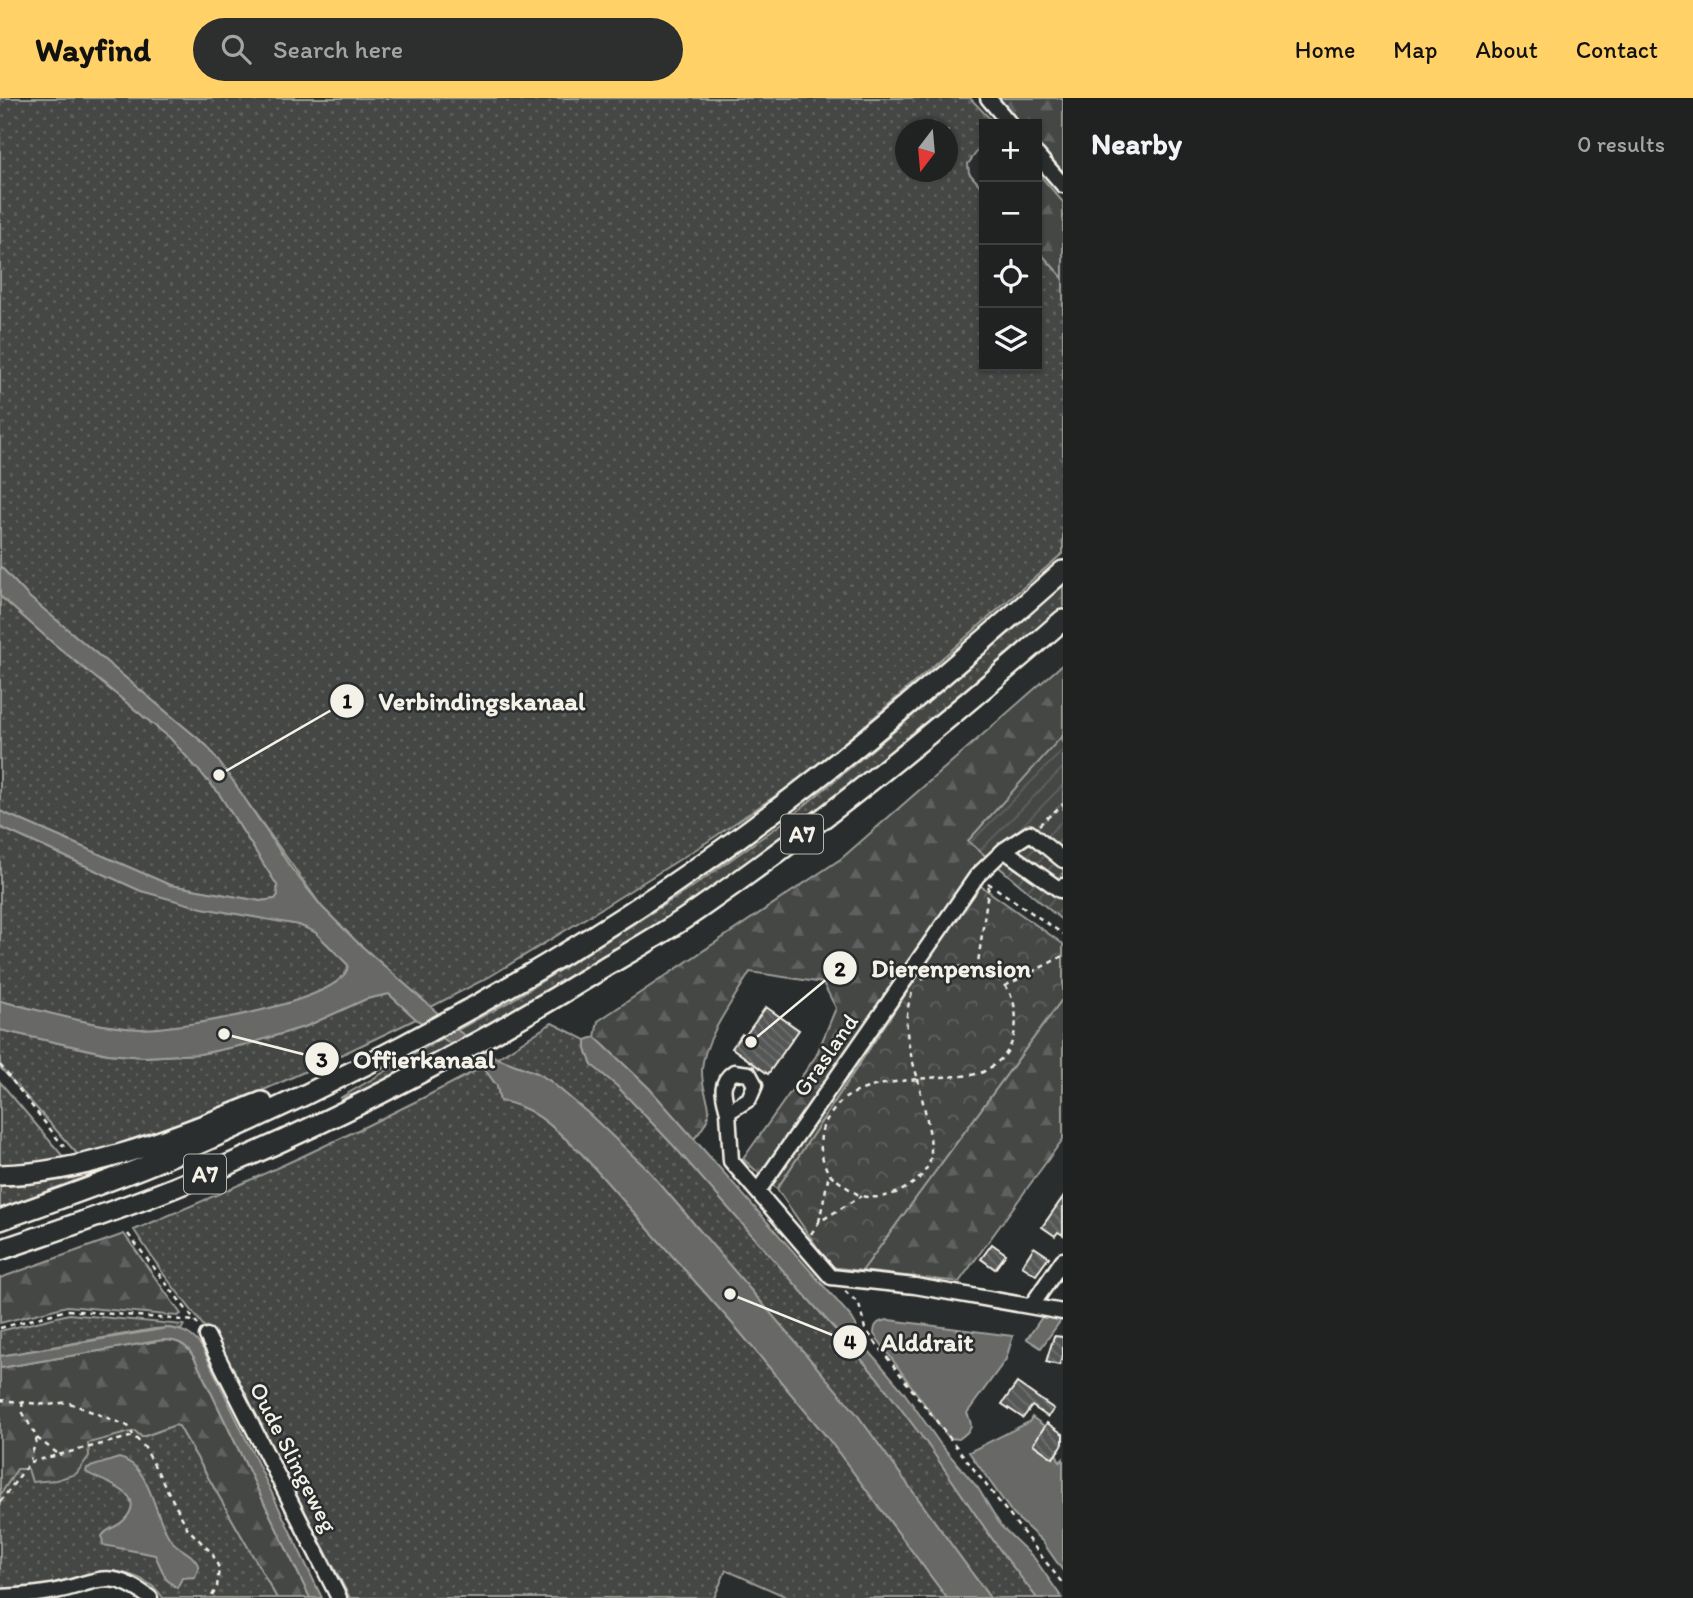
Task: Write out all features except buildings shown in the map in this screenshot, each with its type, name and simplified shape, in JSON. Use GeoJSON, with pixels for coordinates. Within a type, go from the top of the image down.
{"type":"FeatureCollection","features":[{"type":"Feature","properties":{"kind":"highway","name":"A7"},"geometry":{"type":"LineString","coordinates":[[0,1220],[163,1160],[284,1106],[378,1059],[598,933],[737,839],[872,735],[1063,570]]}},
{"type":"Feature","properties":{"kind":"highway","name":"A7"},"geometry":{"type":"LineString","coordinates":[[0,1250],[182,1185],[403,1083],[521,1020],[704,906],[827,816],[984,689],[1063,620]]}},
{"type":"Feature","properties":{"kind":"highway","name":"A7"},"geometry":{"type":"LineString","coordinates":[[0,1175],[64,1168],[117,1154],[178,1135],[378,1059]]}},
{"type":"Feature","properties":{"kind":"street"},"geometry":{"type":"LineString","coordinates":[[988,98],[1006,119]]}},
{"type":"Feature","properties":{"kind":"street"},"geometry":{"type":"LineString","coordinates":[[1042,161],[1063,185]]}},
{"type":"Feature","properties":{"kind":"street"},"geometry":{"type":"LineString","coordinates":[[1030,833],[1063,860]]}},
{"type":"Feature","properties":{"kind":"street","name":"Grasland"},"geometry":{"type":"LineString","coordinates":[[758,1191],[1004,850],[1030,833]]}},
{"type":"Feature","properties":{"kind":"street"},"geometry":{"type":"LineString","coordinates":[[1004,850],[1060,890],[1063,886]]}},
{"type":"Feature","properties":{"kind":"street"},"geometry":{"type":"LineString","coordinates":[[728,1112],[732,1161],[831,1278],[915,1286],[1063,1312]]}},
{"type":"Feature","properties":{"kind":"street"},"geometry":{"type":"LineString","coordinates":[[1034,1306],[1063,1260]]}},
{"type":"Feature","properties":{"kind":"street","name":"Oude Slingeweg"},"geometry":{"type":"LineString","coordinates":[[207,1336],[340,1598]]}},
{"type":"Feature","properties":{"kind":"street"},"geometry":{"type":"LineString","coordinates":[[0,1597],[55,1591],[90,1580],[111,1579],[136,1587],[150,1598]]}},
{"type":"Feature","properties":{"kind":"path"},"geometry":{"type":"LineString","coordinates":[[1030,833],[1063,804]]}},
{"type":"Feature","properties":{"kind":"path"},"geometry":{"type":"LineString","coordinates":[[983,880],[1063,934]]}},
{"type":"Feature","properties":{"kind":"path"},"geometry":{"type":"LineString","coordinates":[[978,970],[983,880]]}},
{"type":"Feature","properties":{"kind":"path"},"geometry":{"type":"LineString","coordinates":[[1005,986],[1063,956]]}},
{"type":"Feature","properties":{"kind":"path"},"geometry":{"type":"LineString","coordinates":[[803,1245],[819,1222],[829,1174],[822,1155],[821,1129],[846,1097],[865,1090],[918,1079],[984,1072],[1004,1056],[1013,1039],[1016,1018],[1005,986],[966,966],[944,968],[919,983]]}},
{"type":"Feature","properties":{"kind":"path"},"geometry":{"type":"LineString","coordinates":[[829,1174],[861,1196],[886,1197],[900,1193],[924,1171],[931,1155],[918,1079],[909,1052],[906,1018],[914,989]]}},
{"type":"Feature","properties":{"kind":"path"},"geometry":{"type":"LineString","coordinates":[[0,1066],[64,1147]]}},
{"type":"Feature","properties":{"kind":"path"},"geometry":{"type":"LineString","coordinates":[[819,1222],[861,1196]]}},
{"type":"Feature","properties":{"kind":"path"},"geometry":{"type":"LineString","coordinates":[[0,1328],[67,1310],[195,1321],[128,1234]]}},
{"type":"Feature","properties":{"kind":"path"},"geometry":{"type":"LineString","coordinates":[[831,1278],[859,1304],[865,1329],[1063,1584]]}},
{"type":"Feature","properties":{"kind":"path"},"geometry":{"type":"LineString","coordinates":[[0,1399],[49,1405],[68,1402],[128,1426],[145,1448],[188,1529],[212,1553],[219,1568],[217,1587],[211,1598]]}},
{"type":"Feature","properties":{"kind":"path"},"geometry":{"type":"LineString","coordinates":[[22,1402],[23,1413],[37,1438],[57,1453]]}},
{"type":"Feature","properties":{"kind":"path"},"geometry":{"type":"LineString","coordinates":[[30,1462],[57,1453],[134,1436]]}},
{"type":"Feature","properties":{"kind":"path"},"geometry":{"type":"LineString","coordinates":[[0,1502],[30,1462],[37,1438]]}},
{"type":"Feature","properties":{"kind":"green space"},"geometry":{"type":"Polygon","coordinates":[[[0,98],[970,98],[990,119],[979,119],[979,149],[968,164],[969,173],[979,184],[979,371],[1042,371],[1042,255],[1063,278],[1063,553],[863,727],[793,784],[607,905],[489,977],[431,1007],[357,942],[322,907],[207,746],[29,597],[0,566],[0,98]]]}},
{"type":"Feature","properties":{"kind":"green space"},"geometry":{"type":"Polygon","coordinates":[[[998,98],[1063,98],[1063,172],[1042,148],[1042,119],[1017,119],[998,98]]]}},
{"type":"Feature","properties":{"kind":"green space"},"geometry":{"type":"Polygon","coordinates":[[[1042,178],[1063,202],[1063,278],[1042,255],[1042,178]]]}},
{"type":"Feature","properties":{"kind":"green space"},"geometry":{"type":"Polygon","coordinates":[[[1063,583],[1063,609],[955,704],[793,833],[698,900],[524,1009],[465,1036],[457,1030],[509,1002],[691,888],[788,819],[896,730],[1063,583]]]}},
{"type":"Feature","properties":{"kind":"green space"},"geometry":{"type":"Polygon","coordinates":[[[0,596],[170,738],[218,792],[277,885],[278,895],[275,899],[260,901],[170,885],[0,811],[0,596]]]}},
{"type":"Feature","properties":{"kind":"green space"},"geometry":{"type":"Polygon","coordinates":[[[1063,664],[1063,736],[968,841],[997,866],[978,884],[777,1189],[743,1159],[816,1056],[836,1008],[823,983],[750,972],[708,1045],[702,1069],[709,1112],[703,1128],[694,1139],[649,1088],[595,1037],[598,1021],[842,858],[1063,664]]]}},
{"type":"Feature","properties":{"kind":"green space"},"geometry":{"type":"Polygon","coordinates":[[[1063,735],[1063,921],[968,841],[1063,735]]]}},
{"type":"Feature","properties":{"kind":"green space"},"geometry":{"type":"Polygon","coordinates":[[[0,827],[141,891],[299,925],[315,932],[348,965],[346,974],[343,979],[326,989],[276,1007],[216,1021],[162,1028],[107,1026],[0,1001],[0,827]]]}},
{"type":"Feature","properties":{"kind":"green space"},"geometry":{"type":"Polygon","coordinates":[[[978,884],[1063,944],[1063,998],[862,1271],[831,1267],[777,1189],[978,884]]]}},
{"type":"Feature","properties":{"kind":"green space"},"geometry":{"type":"Polygon","coordinates":[[[389,994],[416,1019],[203,1116],[80,1157],[0,1067],[0,1030],[107,1054],[144,1057],[200,1054],[248,1044],[307,1026],[366,999],[389,994]]]}},
{"type":"Feature","properties":{"kind":"green space"},"geometry":{"type":"Polygon","coordinates":[[[1063,998],[1063,1139],[959,1282],[862,1271],[1063,998]]]}},
{"type":"Feature","properties":{"kind":"green space"},"geometry":{"type":"Polygon","coordinates":[[[552,1023],[586,1040],[586,1049],[592,1065],[617,1086],[673,1145],[876,1376],[1037,1598],[990,1598],[856,1413],[648,1170],[550,1081],[537,1073],[497,1058],[552,1023]]]}},
{"type":"Feature","properties":{"kind":"green space"},"geometry":{"type":"Polygon","coordinates":[[[444,1037],[458,1049],[368,1091],[340,1098],[444,1037]]]}},
{"type":"Feature","properties":{"kind":"green space"},"geometry":{"type":"Polygon","coordinates":[[[483,1067],[497,1086],[500,1101],[535,1114],[582,1154],[739,1331],[827,1437],[947,1598],[789,1598],[726,1570],[714,1598],[350,1598],[219,1346],[162,1272],[134,1230],[310,1153],[483,1067]]]}},
{"type":"Feature","properties":{"kind":"green space"},"geometry":{"type":"Polygon","coordinates":[[[0,1082],[66,1160],[0,1169],[0,1082]]]}},
{"type":"Feature","properties":{"kind":"green space"},"geometry":{"type":"Polygon","coordinates":[[[145,1156],[0,1208],[0,1182],[145,1156]]]}},
{"type":"Feature","properties":{"kind":"green space"},"geometry":{"type":"Polygon","coordinates":[[[124,1234],[181,1314],[178,1316],[67,1306],[0,1323],[0,1278],[124,1234]]]}},
{"type":"Feature","properties":{"kind":"green space"},"geometry":{"type":"Polygon","coordinates":[[[69,1314],[184,1325],[181,1330],[154,1329],[0,1356],[0,1331],[69,1314]]]}},
{"type":"Feature","properties":{"kind":"green space"},"geometry":{"type":"Polygon","coordinates":[[[163,1340],[183,1345],[196,1361],[310,1598],[277,1598],[179,1426],[142,1437],[135,1431],[88,1443],[89,1456],[76,1474],[56,1480],[32,1482],[28,1469],[17,1469],[0,1495],[0,1368],[163,1340]]]}},
{"type":"Feature","properties":{"kind":"green space"},"geometry":{"type":"Polygon","coordinates":[[[179,1426],[277,1598],[163,1598],[157,1590],[140,1579],[110,1571],[90,1573],[45,1586],[0,1589],[0,1495],[17,1469],[43,1462],[104,1437],[135,1431],[142,1437],[179,1426]]]}},
{"type":"Feature","properties":{"kind":"shaded area"},"geometry":{"type":"Polygon","coordinates":[[[0,566],[29,597],[207,746],[291,868],[322,907],[357,942],[457,1030],[497,1058],[537,1073],[550,1081],[648,1170],[856,1413],[990,1598],[947,1598],[827,1437],[739,1331],[582,1154],[535,1114],[500,1101],[497,1086],[483,1067],[416,1019],[389,994],[366,999],[307,1026],[248,1044],[200,1054],[144,1057],[108,1054],[0,1030],[0,1001],[124,1028],[160,1028],[221,1019],[291,1002],[320,991],[340,979],[348,965],[315,932],[299,925],[202,908],[141,891],[0,827],[0,811],[170,885],[260,901],[275,899],[278,895],[277,885],[218,792],[170,738],[0,596],[0,566]]]}},
{"type":"Feature","properties":{"kind":"shaded area"},"geometry":{"type":"Polygon","coordinates":[[[595,1037],[649,1088],[852,1318],[858,1338],[978,1488],[1001,1526],[1034,1558],[1062,1598],[1037,1598],[876,1376],[673,1145],[617,1086],[592,1065],[586,1049],[586,1040],[595,1037]]]}},
{"type":"Feature","properties":{"kind":"shaded area"},"geometry":{"type":"Polygon","coordinates":[[[1042,1317],[1061,1320],[1041,1348],[1027,1339],[1042,1317]]]}},
{"type":"Feature","properties":{"kind":"shaded area"},"geometry":{"type":"Polygon","coordinates":[[[889,1320],[1013,1336],[1006,1359],[967,1413],[971,1422],[970,1428],[959,1439],[950,1438],[946,1434],[874,1334],[878,1323],[889,1320]]]}},
{"type":"Feature","properties":{"kind":"shaded area"},"geometry":{"type":"Polygon","coordinates":[[[168,1328],[188,1334],[203,1349],[322,1598],[310,1598],[196,1361],[183,1345],[163,1340],[0,1368],[0,1356],[168,1328]]]}},
{"type":"Feature","properties":{"kind":"shaded area"},"geometry":{"type":"Polygon","coordinates":[[[1032,1417],[1044,1426],[1060,1462],[1063,1459],[1063,1571],[1042,1541],[1013,1514],[969,1452],[1029,1422],[1032,1417]]]}},
{"type":"Feature","properties":{"kind":"shaded area"},"geometry":{"type":"Polygon","coordinates":[[[119,1458],[139,1471],[171,1540],[194,1558],[199,1567],[195,1577],[182,1578],[177,1588],[166,1579],[155,1555],[103,1545],[102,1536],[124,1520],[131,1510],[131,1502],[128,1495],[120,1489],[86,1472],[87,1468],[119,1458]]]}},
{"type":"Feature","properties":{"kind":"place","name":"Verbindingskanaal"},"geometry":{"type":"Point","coordinates":[219,775]}},
{"type":"Feature","properties":{"kind":"place","name":"Offierkanaal"},"geometry":{"type":"Point","coordinates":[224,1034]}},
{"type":"Feature","properties":{"kind":"place","name":"Dierenpension"},"geometry":{"type":"Point","coordinates":[751,1042]}},
{"type":"Feature","properties":{"kind":"place","name":"Alddrait"},"geometry":{"type":"Point","coordinates":[730,1294]}}]}
